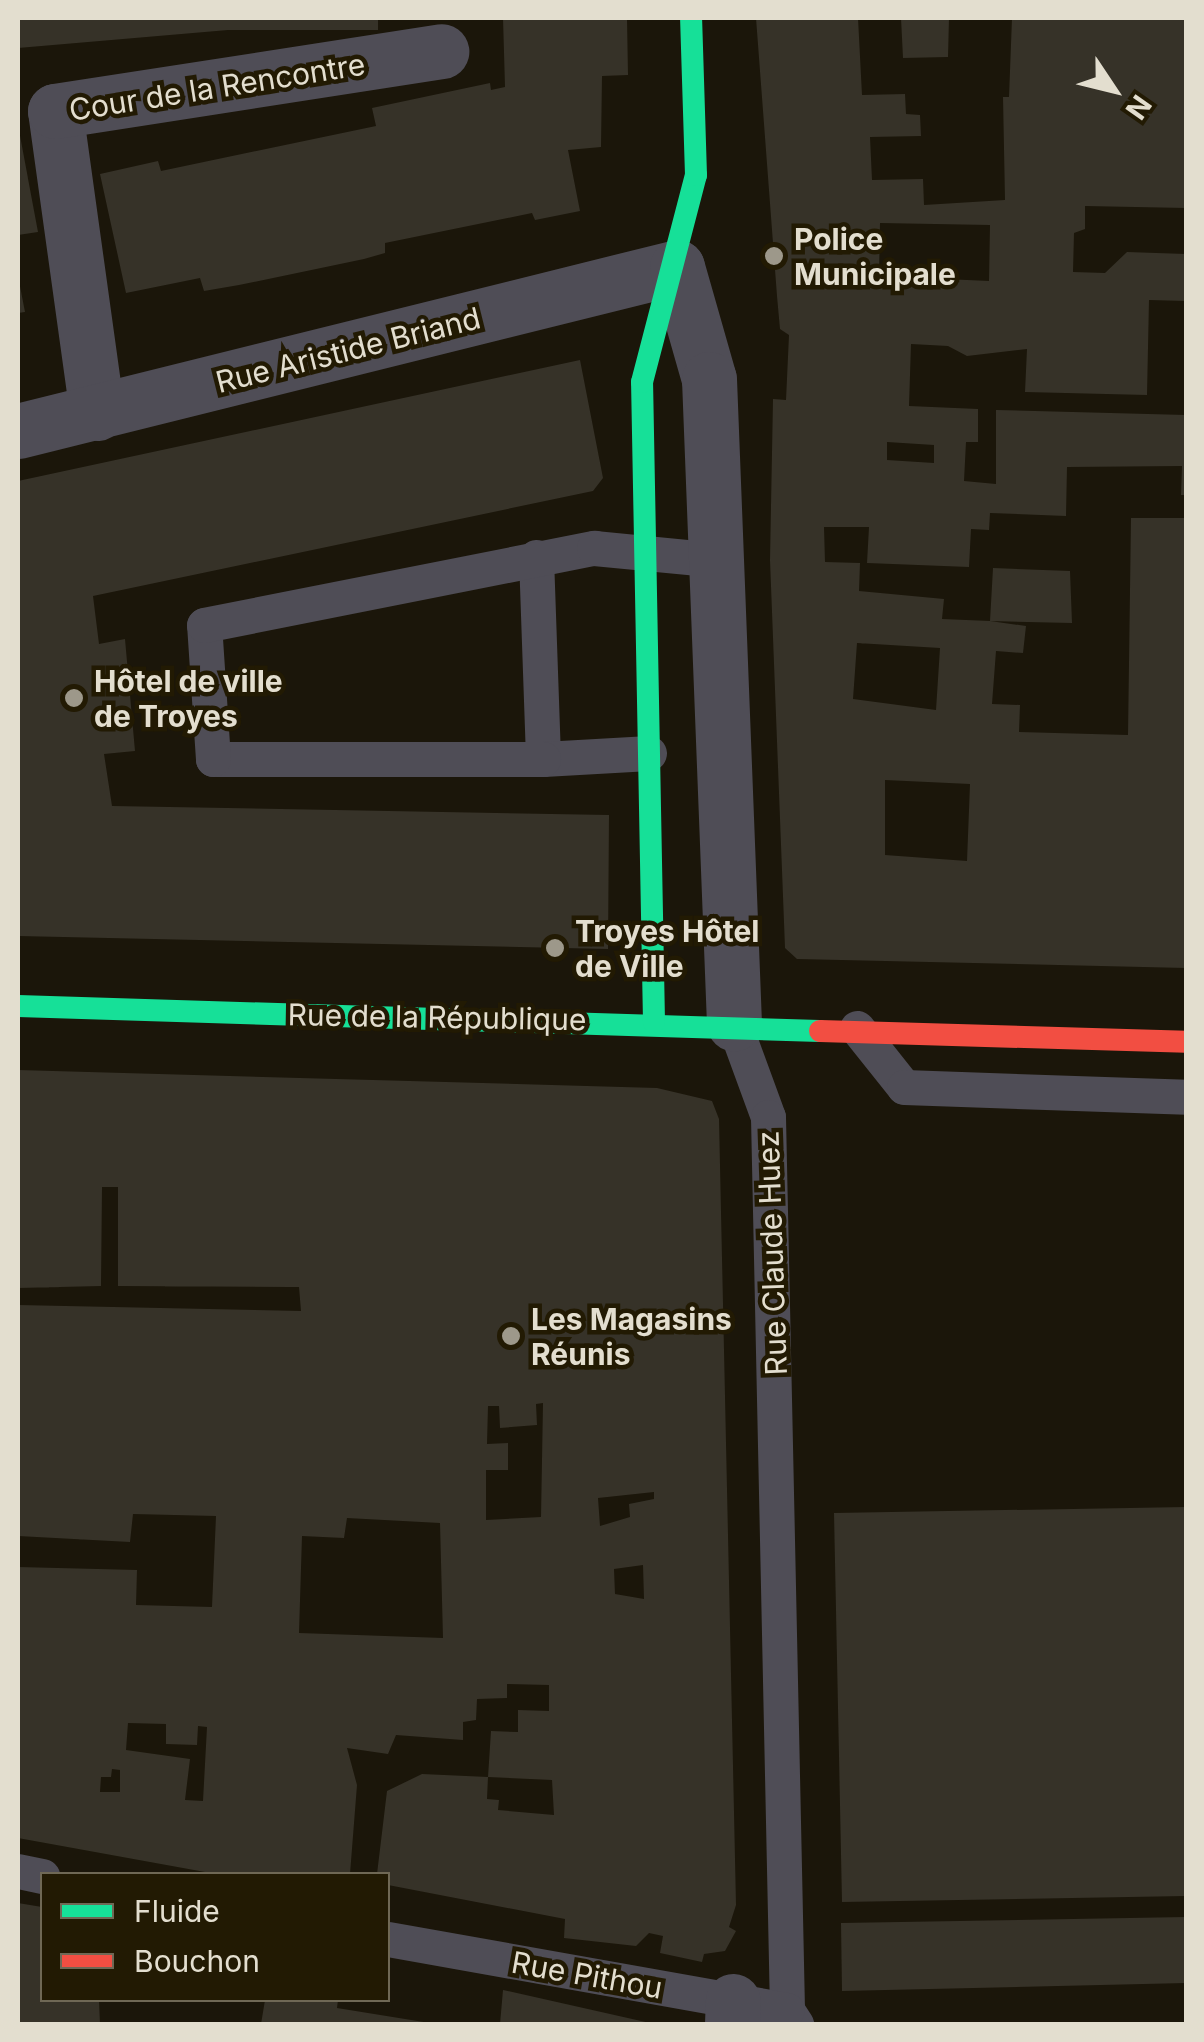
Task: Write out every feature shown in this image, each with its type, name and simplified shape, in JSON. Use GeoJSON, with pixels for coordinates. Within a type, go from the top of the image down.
{"type":"FeatureCollection","features":[{"type":"Feature","properties":{"kind":"street","name":"Rue Claude Huez"},"geometry":{"type":"LineString","coordinates":[[654,1022],[642,382],[677,267],[696,175],[691,18]]}},
{"type":"Feature","properties":{"kind":"street","name":"Cour de la Rencontre"},"geometry":{"type":"LineString","coordinates":[[97,413],[55,111],[441,51]]}},
{"type":"Feature","properties":{"kind":"street","name":"Rue Claude Huez"},"geometry":{"type":"LineString","coordinates":[[677,267],[709,379],[734,1024]]}},
{"type":"Feature","properties":{"kind":"street","name":"Rue Aristide Briand"},"geometry":{"type":"LineString","coordinates":[[18,431],[677,267]]}},
{"type":"Feature","properties":{"kind":"street","name":"Rue de la République"},"geometry":{"type":"LineString","coordinates":[[18,1006],[734,1024],[1186,1042]]}},
{"type":"Feature","properties":{"kind":"lane"},"geometry":{"type":"LineString","coordinates":[[649,753],[543,759],[213,759],[204,625],[536,556],[611,548],[719,560]]}},
{"type":"Feature","properties":{"kind":"lane"},"geometry":{"type":"LineString","coordinates":[[536,556],[543,759]]}},
{"type":"Feature","properties":{"kind":"lane","name":"Rue Claude Huez"},"geometry":{"type":"LineString","coordinates":[[734,1024],[768,1117],[792,2017]]}},
{"type":"Feature","properties":{"kind":"lane"},"geometry":{"type":"LineString","coordinates":[[857,1028],[904,1086],[1186,1097]]}},
{"type":"Feature","properties":{"kind":"lane","name":"Rue Pithou"},"geometry":{"type":"LineString","coordinates":[[390,1938],[732,2013],[792,2017]]}},
{"type":"Feature","properties":{"kind":"building"},"geometry":{"type":"Polygon","coordinates":[[[18,18],[378,18],[378,30],[228,30],[18,48],[18,18]]]}},
{"type":"Feature","properties":{"kind":"building"},"geometry":{"type":"Polygon","coordinates":[[[503,18],[627,18],[628,75],[602,76],[601,147],[568,150],[580,211],[535,220],[532,213],[385,243],[385,253],[239,285],[204,291],[200,278],[126,293],[100,174],[158,161],[161,171],[376,126],[372,108],[490,83],[491,90],[505,87],[503,18]]]}},
{"type":"Feature","properties":{"kind":"building"},"geometry":{"type":"Polygon","coordinates":[[[756,18],[858,18],[862,95],[905,94],[906,114],[920,115],[921,136],[870,137],[872,180],[923,179],[924,205],[1005,200],[1003,97],[1009,97],[1012,18],[1186,18],[1186,208],[1085,206],[1085,229],[1074,233],[1073,272],[1105,273],[1127,252],[1186,254],[1186,301],[1149,300],[1147,395],[1025,392],[1027,349],[967,356],[948,346],[911,344],[909,406],[978,409],[978,442],[966,442],[964,481],[996,484],[996,410],[1186,415],[1186,495],[1181,495],[1182,466],[1067,467],[1066,516],[990,513],[989,530],[971,529],[969,567],[867,563],[869,527],[824,527],[825,562],[860,563],[859,591],[944,599],[942,619],[1026,626],[1023,653],[996,651],[992,704],[1020,705],[1019,732],[1128,735],[1131,518],[1186,518],[1186,968],[797,959],[785,948],[770,560],[773,399],[786,400],[789,335],[780,329],[756,18]],[[880,223],[879,276],[989,281],[990,225],[880,223]],[[887,442],[887,460],[934,463],[934,445],[887,442]],[[857,643],[853,699],[936,710],[940,648],[857,643]],[[885,780],[885,855],[967,861],[970,784],[885,780]]]}},
{"type":"Feature","properties":{"kind":"building"},"geometry":{"type":"Polygon","coordinates":[[[901,18],[949,18],[948,57],[903,58],[901,18]]]}},
{"type":"Feature","properties":{"kind":"building"},"geometry":{"type":"Polygon","coordinates":[[[18,125],[38,232],[18,235],[18,125]]]}},
{"type":"Feature","properties":{"kind":"building"},"geometry":{"type":"Polygon","coordinates":[[[18,276],[25,312],[18,313],[18,276]]]}},
{"type":"Feature","properties":{"kind":"building","name":"Hôtel de ville de Troyes"},"geometry":{"type":"Polygon","coordinates":[[[580,360],[603,478],[593,491],[93,596],[99,644],[125,639],[135,751],[104,754],[112,806],[609,815],[608,949],[18,936],[18,481],[580,360]]]}},
{"type":"Feature","properties":{"kind":"building"},"geometry":{"type":"Polygon","coordinates":[[[993,568],[1070,571],[1072,623],[990,621],[993,568]]]}},
{"type":"Feature","properties":{"kind":"building"},"geometry":{"type":"Polygon","coordinates":[[[18,1070],[657,1088],[712,1101],[719,1119],[736,1905],[729,1927],[736,1931],[725,1951],[704,1954],[702,1962],[660,1953],[663,1936],[649,1933],[636,1946],[564,1938],[565,1919],[390,1885],[390,1872],[377,1872],[387,1791],[422,1774],[488,1777],[491,1731],[518,1732],[518,1710],[549,1711],[549,1685],[507,1684],[507,1698],[477,1699],[476,1720],[463,1722],[463,1740],[396,1735],[388,1754],[347,1748],[357,1785],[350,1872],[205,1872],[18,1838],[18,1567],[137,1570],[136,1605],[212,1607],[216,1516],[133,1514],[130,1542],[18,1536],[18,1305],[301,1311],[299,1287],[118,1286],[118,1187],[102,1187],[101,1286],[18,1288],[18,1070]],[[543,1403],[536,1404],[537,1425],[500,1428],[499,1406],[488,1406],[487,1444],[508,1443],[508,1470],[486,1470],[486,1520],[541,1517],[543,1403]],[[654,1492],[598,1498],[600,1526],[630,1517],[629,1504],[654,1499],[654,1492]],[[347,1518],[344,1538],[302,1536],[299,1633],[443,1638],[440,1523],[347,1518]],[[643,1565],[614,1569],[615,1594],[644,1599],[643,1565]],[[128,1723],[126,1750],[190,1759],[185,1800],[203,1801],[207,1727],[198,1726],[197,1745],[166,1744],[166,1724],[128,1723]],[[112,1769],[111,1777],[101,1777],[100,1792],[120,1792],[120,1770],[112,1769]],[[488,1777],[487,1799],[499,1800],[498,1810],[554,1815],[552,1780],[488,1777]]]}},
{"type":"Feature","properties":{"kind":"building"},"geometry":{"type":"Polygon","coordinates":[[[1186,1507],[1186,1896],[842,1902],[834,1513],[1186,1507]]]}},
{"type":"Feature","properties":{"kind":"building"},"geometry":{"type":"Polygon","coordinates":[[[18,1903],[40,1907],[40,2002],[99,2002],[100,2024],[18,2024],[18,1903]]]}},
{"type":"Feature","properties":{"kind":"building"},"geometry":{"type":"Polygon","coordinates":[[[1186,1917],[1186,1983],[842,1991],[841,1923],[1186,1917]]]}},
{"type":"Feature","properties":{"kind":"building"},"geometry":{"type":"Polygon","coordinates":[[[503,1990],[650,2023],[650,2024],[500,2024],[503,1990]]]}},
{"type":"Feature","properties":{"kind":"building"},"geometry":{"type":"Polygon","coordinates":[[[265,2002],[338,2002],[337,2008],[436,2024],[261,2024],[265,2002]]]}},
{"type":"Feature","properties":{"kind":"traffic: fast"},"geometry":{"type":"LineString","coordinates":[[654,1022],[642,382],[696,175],[691,18]]}},
{"type":"Feature","properties":{"kind":"traffic: fast"},"geometry":{"type":"LineString","coordinates":[[18,1006],[820,1031]]}},
{"type":"Feature","properties":{"kind":"traffic: jam"},"geometry":{"type":"LineString","coordinates":[[820,1031],[1186,1042]]}},
{"type":"Feature","properties":{"kind":"place","name":"Police Municipale"},"geometry":{"type":"Point","coordinates":[774,256]}},
{"type":"Feature","properties":{"kind":"place","name":"Hôtel de ville de Troyes"},"geometry":{"type":"Point","coordinates":[74,698]}},
{"type":"Feature","properties":{"kind":"place","name":"Troyes Hôtel de Ville"},"geometry":{"type":"Point","coordinates":[555,948]}},
{"type":"Feature","properties":{"kind":"place","name":"Les Magasins Réunis"},"geometry":{"type":"Point","coordinates":[511,1336]}}]}
